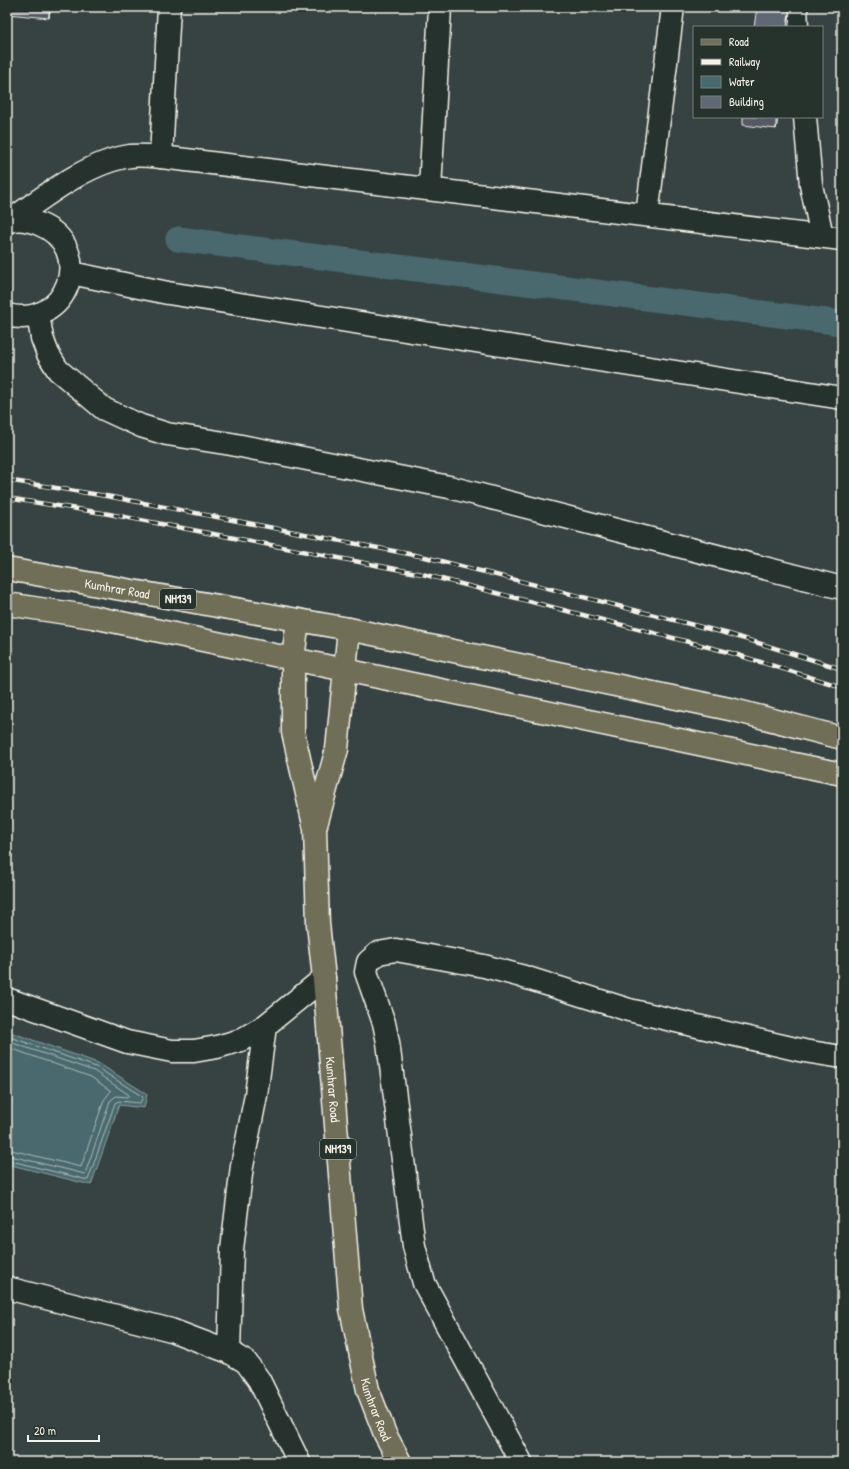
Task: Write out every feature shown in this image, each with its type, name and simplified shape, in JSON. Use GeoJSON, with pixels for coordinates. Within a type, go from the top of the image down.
{"type":"FeatureCollection","features":[{"type":"Feature","properties":{"kind":"main road","name":"Kumhrar Road"},"geometry":{"type":"LineString","coordinates":[[7,569],[349,629],[337,749],[315,828]]}},
{"type":"Feature","properties":{"kind":"main road"},"geometry":{"type":"LineString","coordinates":[[7,604],[93,617],[842,774]]}},
{"type":"Feature","properties":{"kind":"main road","name":"Kumhrar Road"},"geometry":{"type":"LineString","coordinates":[[298,620],[293,659],[293,732],[315,828],[318,924],[324,978],[350,1309],[368,1390],[385,1434],[400,1462]]}},
{"type":"Feature","properties":{"kind":"main road"},"geometry":{"type":"LineString","coordinates":[[349,629],[734,710],[842,738]]}},
{"type":"Feature","properties":{"kind":"street"},"geometry":{"type":"LineString","coordinates":[[161,157],[169,7]]}},
{"type":"Feature","properties":{"kind":"street"},"geometry":{"type":"LineString","coordinates":[[430,189],[440,7]]}},
{"type":"Feature","properties":{"kind":"street"},"geometry":{"type":"LineString","coordinates":[[647,216],[673,7]]}},
{"type":"Feature","properties":{"kind":"street"},"geometry":{"type":"LineString","coordinates":[[796,7],[797,26]]}},
{"type":"Feature","properties":{"kind":"street"},"geometry":{"type":"LineString","coordinates":[[9,221],[67,182],[96,167],[130,156],[161,157],[832,238],[811,185],[805,118]]}},
{"type":"Feature","properties":{"kind":"street"},"geometry":{"type":"LineString","coordinates":[[7,315],[16,318],[29,318],[46,312],[56,304],[66,290],[71,273],[70,256],[62,241],[50,228],[26,219],[9,221]]}},
{"type":"Feature","properties":{"kind":"street"},"geometry":{"type":"LineString","coordinates":[[71,273],[168,293],[842,398]]}},
{"type":"Feature","properties":{"kind":"street"},"geometry":{"type":"LineString","coordinates":[[38,314],[42,338],[48,354],[58,370],[104,409],[140,426],[167,434],[231,444],[449,487],[842,588]]}},
{"type":"Feature","properties":{"kind":"street"},"geometry":{"type":"LineString","coordinates":[[522,1462],[424,1283],[419,1268],[414,1246],[388,1042],[384,1023],[366,972],[368,962],[378,953],[396,950],[430,955],[522,976],[629,1010],[804,1051],[842,1058]]}},
{"type":"Feature","properties":{"kind":"street"},"geometry":{"type":"LineString","coordinates":[[7,999],[127,1042],[172,1051],[194,1051],[217,1047],[241,1040],[264,1026],[324,978]]}},
{"type":"Feature","properties":{"kind":"street"},"geometry":{"type":"LineString","coordinates":[[229,1352],[232,1249],[242,1166],[257,1089],[264,1026]]}},
{"type":"Feature","properties":{"kind":"street"},"geometry":{"type":"LineString","coordinates":[[7,1288],[171,1330],[229,1352],[246,1362],[259,1380],[299,1462]]}},
{"type":"Feature","properties":{"kind":"water"},"geometry":{"type":"Polygon","coordinates":[[[7,1031],[98,1063],[147,1094],[144,1108],[119,1105],[91,1185],[7,1164],[7,1031]]]}},
{"type":"Feature","properties":{"kind":"building"},"geometry":{"type":"Polygon","coordinates":[[[757,7],[790,7],[787,26],[754,26],[757,7]]]}},
{"type":"Feature","properties":{"kind":"waterway"},"geometry":{"type":"LineString","coordinates":[[178,239],[842,323]]}},
{"type":"Feature","properties":{"kind":"railway"},"geometry":{"type":"LineString","coordinates":[[7,480],[112,497],[425,557],[729,634],[842,669]]}},
{"type":"Feature","properties":{"kind":"railway"},"geometry":{"type":"LineString","coordinates":[[7,498],[109,514],[422,574],[728,652],[842,687]]}}]}
